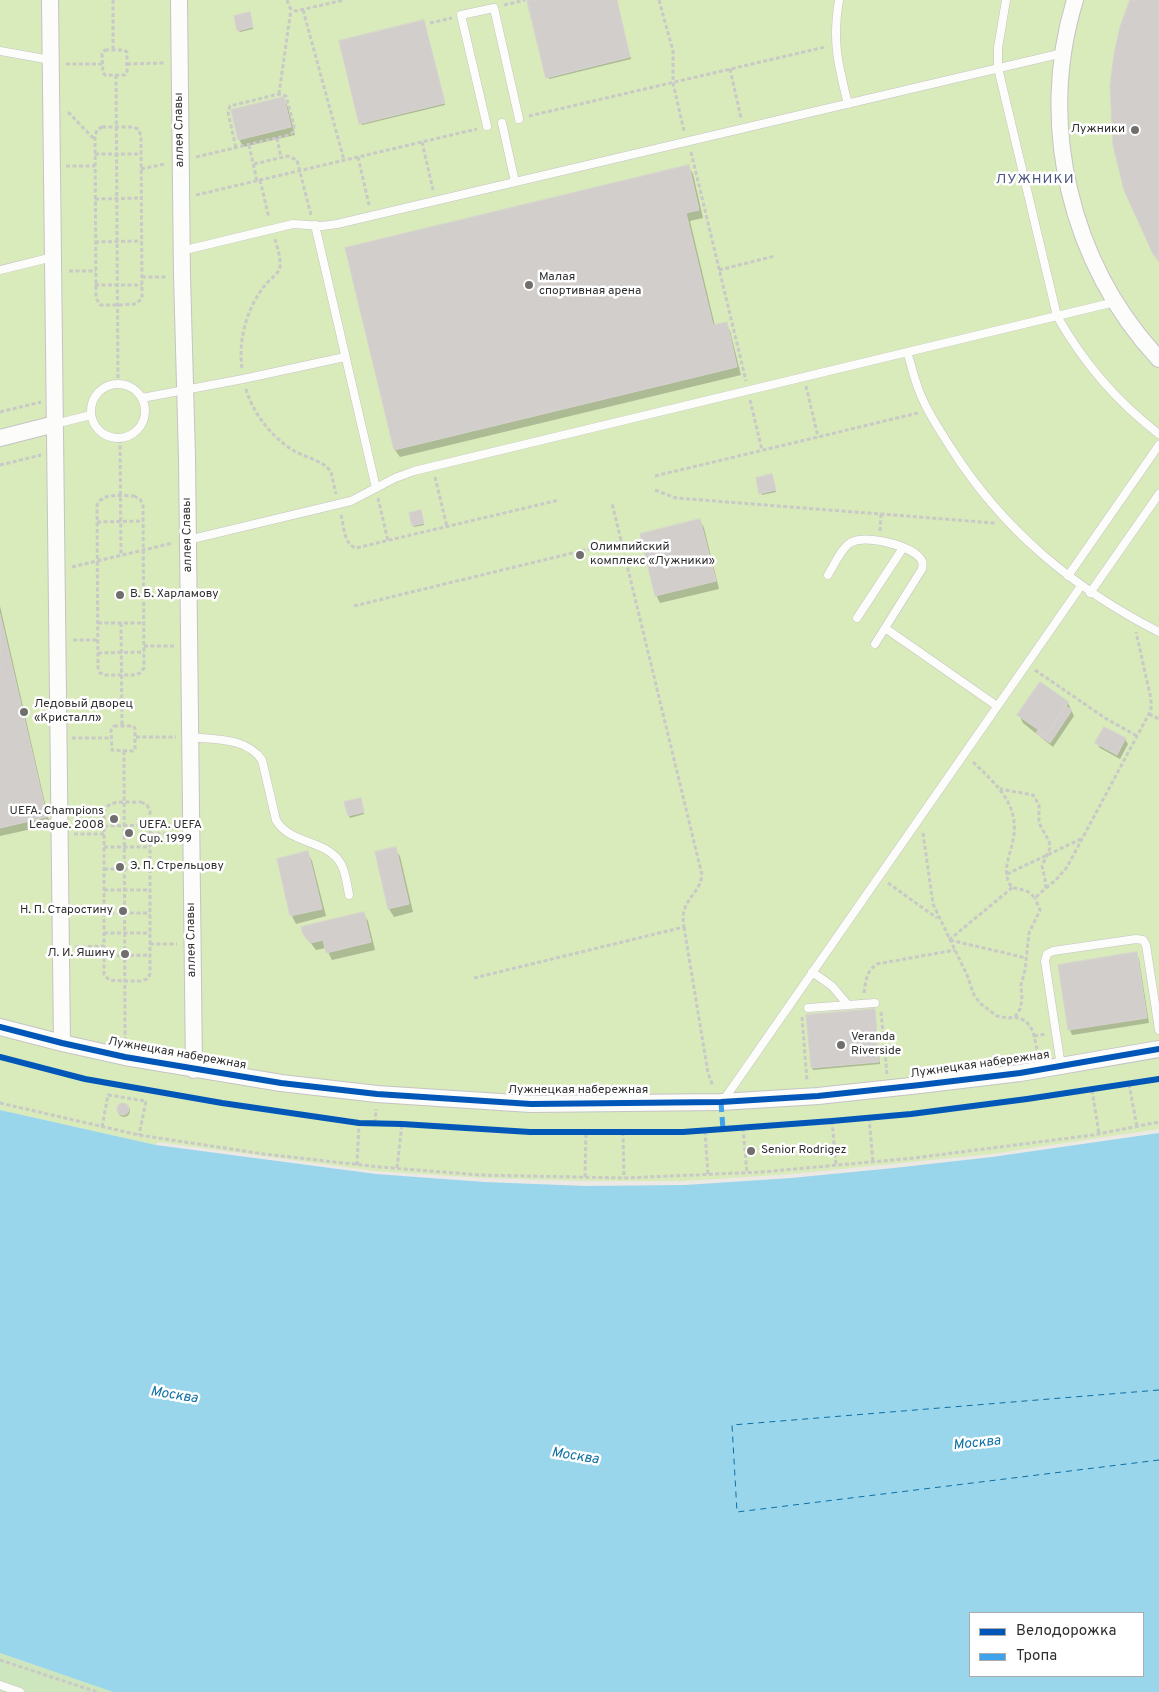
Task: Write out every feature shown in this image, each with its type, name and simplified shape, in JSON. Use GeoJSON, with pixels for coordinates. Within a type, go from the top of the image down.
{"type":"FeatureCollection","features":[{"type":"Feature","properties":{"kind":"street"},"geometry":{"type":"LineString","coordinates":[[50,0],[62,1043]]}},
{"type":"Feature","properties":{"kind":"street","name":"аллея Славы"},"geometry":{"type":"LineString","coordinates":[[179,0],[181,251],[186,390],[190,646],[194,1070]]}},
{"type":"Feature","properties":{"kind":"street"},"geometry":{"type":"LineString","coordinates":[[1075,0],[1063,53],[1060,83],[1062,150],[1068,186],[1084,238],[1096,267],[1129,323],[1159,359]]}},
{"type":"Feature","properties":{"kind":"street"},"geometry":{"type":"LineString","coordinates":[[0,438],[55,424]]}},
{"type":"Feature","properties":{"kind":"street","name":"Лужнецкая набережная"},"geometry":{"type":"LineString","coordinates":[[0,1027],[125,1057],[281,1083],[370,1093],[531,1104],[722,1102],[888,1089],[1041,1069],[1159,1049]]}},
{"type":"Feature","properties":{"kind":"lane"},"geometry":{"type":"LineString","coordinates":[[839,0],[835,28],[837,58],[848,104]]}},
{"type":"Feature","properties":{"kind":"lane"},"geometry":{"type":"LineString","coordinates":[[1006,0],[998,48],[998,68],[1057,316],[1074,344],[1100,379],[1135,414],[1159,434]]}},
{"type":"Feature","properties":{"kind":"lane"},"geometry":{"type":"LineString","coordinates":[[487,126],[461,15],[494,8],[519,119]]}},
{"type":"Feature","properties":{"kind":"lane"},"geometry":{"type":"LineString","coordinates":[[0,51],[51,62]]}},
{"type":"Feature","properties":{"kind":"lane"},"geometry":{"type":"LineString","coordinates":[[181,251],[293,224],[332,225],[1063,53]]}},
{"type":"Feature","properties":{"kind":"lane"},"geometry":{"type":"LineString","coordinates":[[502,123],[515,182]]}},
{"type":"Feature","properties":{"kind":"lane"},"geometry":{"type":"LineString","coordinates":[[314,225],[376,488]]}},
{"type":"Feature","properties":{"kind":"lane"},"geometry":{"type":"LineString","coordinates":[[0,270],[53,264]]}},
{"type":"Feature","properties":{"kind":"lane"},"geometry":{"type":"LineString","coordinates":[[188,540],[351,501],[407,474],[432,467],[1115,302]]}},
{"type":"Feature","properties":{"kind":"lane"},"geometry":{"type":"LineString","coordinates":[[907,352],[917,387],[928,410],[956,457],[975,483],[1010,524],[1033,547],[1090,593],[1159,632]]}},
{"type":"Feature","properties":{"kind":"lane"},"geometry":{"type":"LineString","coordinates":[[142,398],[243,380],[345,357]]}},
{"type":"Feature","properties":{"kind":"lane"},"geometry":{"type":"LineString","coordinates":[[118,384],[132,387],[142,398],[145,406],[144,421],[135,433],[120,439],[110,438],[101,433],[94,425],[91,415],[93,400],[97,393],[103,388],[118,384]]}},
{"type":"Feature","properties":{"kind":"lane"},"geometry":{"type":"LineString","coordinates":[[55,424],[91,415]]}},
{"type":"Feature","properties":{"kind":"lane"},"geometry":{"type":"LineString","coordinates":[[1068,576],[1159,445]]}},
{"type":"Feature","properties":{"kind":"lane"},"geometry":{"type":"LineString","coordinates":[[1090,593],[1159,494]]}},
{"type":"Feature","properties":{"kind":"lane"},"geometry":{"type":"LineString","coordinates":[[828,575],[844,549],[855,541],[881,542],[903,548],[920,557],[923,564],[922,569],[875,644]]}},
{"type":"Feature","properties":{"kind":"lane"},"geometry":{"type":"LineString","coordinates":[[858,618],[903,548]]}},
{"type":"Feature","properties":{"kind":"lane"},"geometry":{"type":"LineString","coordinates":[[722,1102],[1081,586]]}},
{"type":"Feature","properties":{"kind":"lane"},"geometry":{"type":"LineString","coordinates":[[885,628],[998,706]]}},
{"type":"Feature","properties":{"kind":"lane"},"geometry":{"type":"LineString","coordinates":[[190,737],[241,743],[258,754],[262,760],[274,813],[279,824],[290,834],[326,850],[336,858],[343,868],[349,895]]}},
{"type":"Feature","properties":{"kind":"lane"},"geometry":{"type":"LineString","coordinates":[[1061,1066],[1045,961],[1048,954],[1053,951],[1136,938],[1142,940],[1146,945],[1159,1030]]}},
{"type":"Feature","properties":{"kind":"lane"},"geometry":{"type":"LineString","coordinates":[[812,972],[832,986],[848,1005]]}},
{"type":"Feature","properties":{"kind":"lane"},"geometry":{"type":"LineString","coordinates":[[808,1008],[874,1002]]}},
{"type":"Feature","properties":{"kind":"lane"},"geometry":{"type":"LineString","coordinates":[[0,1685],[20,1692]]}},
{"type":"Feature","properties":{"kind":"path"},"geometry":{"type":"LineString","coordinates":[[112,0],[113,50]]}},
{"type":"Feature","properties":{"kind":"path"},"geometry":{"type":"LineString","coordinates":[[280,94],[291,9],[287,0]]}},
{"type":"Feature","properties":{"kind":"path"},"geometry":{"type":"LineString","coordinates":[[291,9],[296,11],[303,10],[344,0]]}},
{"type":"Feature","properties":{"kind":"path"},"geometry":{"type":"LineString","coordinates":[[494,8],[526,0]]}},
{"type":"Feature","properties":{"kind":"path"},"geometry":{"type":"LineString","coordinates":[[659,0],[673,51],[673,82],[762,450]]}},
{"type":"Feature","properties":{"kind":"path"},"geometry":{"type":"LineString","coordinates":[[303,10],[344,160]]}},
{"type":"Feature","properties":{"kind":"path"},"geometry":{"type":"LineString","coordinates":[[430,23],[461,15]]}},
{"type":"Feature","properties":{"kind":"path"},"geometry":{"type":"LineString","coordinates":[[113,50],[124,50],[127,52],[128,64],[126,75],[104,74],[102,64],[103,52],[113,50]]}},
{"type":"Feature","properties":{"kind":"path"},"geometry":{"type":"LineString","coordinates":[[51,62],[102,64]]}},
{"type":"Feature","properties":{"kind":"path"},"geometry":{"type":"LineString","coordinates":[[128,64],[179,63]]}},
{"type":"Feature","properties":{"kind":"path"},"geometry":{"type":"LineString","coordinates":[[730,69],[744,128]]}},
{"type":"Feature","properties":{"kind":"path"},"geometry":{"type":"LineString","coordinates":[[116,75],[118,384]]}},
{"type":"Feature","properties":{"kind":"path"},"geometry":{"type":"LineString","coordinates":[[141,169],[180,161],[249,145],[289,135],[294,129],[288,98],[284,94],[230,106],[228,112],[236,148]]}},
{"type":"Feature","properties":{"kind":"path"},"geometry":{"type":"LineString","coordinates":[[51,95],[95,140]]}},
{"type":"Feature","properties":{"kind":"path"},"geometry":{"type":"LineString","coordinates":[[132,127],[138,129],[141,136],[142,298],[138,303],[132,305],[103,306],[98,303],[96,298],[95,140],[99,128],[132,127]]}},
{"type":"Feature","properties":{"kind":"path"},"geometry":{"type":"LineString","coordinates":[[277,138],[282,158]]}},
{"type":"Feature","properties":{"kind":"path"},"geometry":{"type":"LineString","coordinates":[[422,142],[436,201]]}},
{"type":"Feature","properties":{"kind":"path"},"geometry":{"type":"LineString","coordinates":[[249,145],[272,229],[280,267],[277,274],[258,295],[245,323],[241,348],[243,380],[252,406],[272,433],[293,450],[325,465],[329,469],[348,542],[351,546],[360,548],[559,500]]}},
{"type":"Feature","properties":{"kind":"path"},"geometry":{"type":"LineString","coordinates":[[95,154],[141,154]]}},
{"type":"Feature","properties":{"kind":"path"},"geometry":{"type":"LineString","coordinates":[[254,164],[290,156],[295,159],[298,163],[314,225]]}},
{"type":"Feature","properties":{"kind":"path"},"geometry":{"type":"LineString","coordinates":[[358,157],[372,216]]}},
{"type":"Feature","properties":{"kind":"path"},"geometry":{"type":"LineString","coordinates":[[52,166],[95,166]]}},
{"type":"Feature","properties":{"kind":"path"},"geometry":{"type":"LineString","coordinates":[[95,199],[141,198]]}},
{"type":"Feature","properties":{"kind":"path"},"geometry":{"type":"LineString","coordinates":[[95,242],[142,241]]}},
{"type":"Feature","properties":{"kind":"path"},"geometry":{"type":"LineString","coordinates":[[719,270],[775,256]]}},
{"type":"Feature","properties":{"kind":"path"},"geometry":{"type":"LineString","coordinates":[[53,264],[96,271]]}},
{"type":"Feature","properties":{"kind":"path"},"geometry":{"type":"LineString","coordinates":[[142,277],[182,276]]}},
{"type":"Feature","properties":{"kind":"path"},"geometry":{"type":"LineString","coordinates":[[96,285],[142,285]]}},
{"type":"Feature","properties":{"kind":"path"},"geometry":{"type":"LineString","coordinates":[[804,377],[818,437]]}},
{"type":"Feature","properties":{"kind":"path"},"geometry":{"type":"LineString","coordinates":[[0,412],[55,398]]}},
{"type":"Feature","properties":{"kind":"path"},"geometry":{"type":"LineString","coordinates":[[655,476],[928,410]]}},
{"type":"Feature","properties":{"kind":"path"},"geometry":{"type":"LineString","coordinates":[[120,439],[121,555]]}},
{"type":"Feature","properties":{"kind":"path"},"geometry":{"type":"LineString","coordinates":[[0,465],[55,451]]}},
{"type":"Feature","properties":{"kind":"path"},"geometry":{"type":"LineString","coordinates":[[432,467],[446,527]]}},
{"type":"Feature","properties":{"kind":"path"},"geometry":{"type":"LineString","coordinates":[[376,488],[388,541]]}},
{"type":"Feature","properties":{"kind":"path"},"geometry":{"type":"LineString","coordinates":[[655,490],[676,498],[1010,524]]}},
{"type":"Feature","properties":{"kind":"path"},"geometry":{"type":"LineString","coordinates":[[121,496],[134,496],[140,499],[143,505],[144,668],[135,675],[105,675],[100,673],[98,668],[97,506],[104,497],[121,496]]}},
{"type":"Feature","properties":{"kind":"path"},"geometry":{"type":"LineString","coordinates":[[612,503],[702,875],[699,886],[685,907],[682,918],[708,1073],[722,1102]]}},
{"type":"Feature","properties":{"kind":"path"},"geometry":{"type":"LineString","coordinates":[[97,522],[143,521]]}},
{"type":"Feature","properties":{"kind":"path"},"geometry":{"type":"LineString","coordinates":[[57,570],[188,540]]}},
{"type":"Feature","properties":{"kind":"path"},"geometry":{"type":"LineString","coordinates":[[354,606],[622,542]]}},
{"type":"Feature","properties":{"kind":"path"},"geometry":{"type":"LineString","coordinates":[[1035,898],[1056,880],[1067,867],[1149,714],[1152,702],[1133,619]]}},
{"type":"Feature","properties":{"kind":"path"},"geometry":{"type":"LineString","coordinates":[[98,623],[144,623]]}},
{"type":"Feature","properties":{"kind":"path"},"geometry":{"type":"LineString","coordinates":[[121,623],[122,726]]}},
{"type":"Feature","properties":{"kind":"path"},"geometry":{"type":"LineString","coordinates":[[58,640],[98,640]]}},
{"type":"Feature","properties":{"kind":"path"},"geometry":{"type":"LineString","coordinates":[[144,646],[190,646]]}},
{"type":"Feature","properties":{"kind":"path"},"geometry":{"type":"LineString","coordinates":[[98,652],[144,652]]}},
{"type":"Feature","properties":{"kind":"path"},"geometry":{"type":"LineString","coordinates":[[1027,664],[1105,718],[1137,736]]}},
{"type":"Feature","properties":{"kind":"path"},"geometry":{"type":"LineString","coordinates":[[1149,714],[1159,720]]}},
{"type":"Feature","properties":{"kind":"path"},"geometry":{"type":"LineString","coordinates":[[122,726],[134,726],[136,730],[135,750],[133,751],[112,750],[112,727],[122,726]]}},
{"type":"Feature","properties":{"kind":"path"},"geometry":{"type":"LineString","coordinates":[[136,737],[190,737]]}},
{"type":"Feature","properties":{"kind":"path"},"geometry":{"type":"LineString","coordinates":[[59,738],[111,738]]}},
{"type":"Feature","properties":{"kind":"path"},"geometry":{"type":"LineString","coordinates":[[124,751],[125,1046]]}},
{"type":"Feature","properties":{"kind":"path"},"geometry":{"type":"LineString","coordinates":[[964,754],[1000,789],[1011,810],[1014,834],[1007,864],[1007,874],[1012,888]]}},
{"type":"Feature","properties":{"kind":"path"},"geometry":{"type":"LineString","coordinates":[[1000,789],[1027,793],[1036,798],[1040,805],[1039,821],[1049,841],[1047,855],[1042,866],[1046,888]]}},
{"type":"Feature","properties":{"kind":"path"},"geometry":{"type":"LineString","coordinates":[[111,802],[124,803],[141,802],[147,805],[150,812],[150,974],[147,979],[141,981],[112,981],[105,977],[104,812],[106,806],[111,802]]}},
{"type":"Feature","properties":{"kind":"path"},"geometry":{"type":"LineString","coordinates":[[104,826],[150,825]]}},
{"type":"Feature","properties":{"kind":"path"},"geometry":{"type":"LineString","coordinates":[[60,834],[104,834]]}},
{"type":"Feature","properties":{"kind":"path"},"geometry":{"type":"LineString","coordinates":[[150,834],[191,834]]}},
{"type":"Feature","properties":{"kind":"path"},"geometry":{"type":"LineString","coordinates":[[1007,874],[1082,838]]}},
{"type":"Feature","properties":{"kind":"path"},"geometry":{"type":"LineString","coordinates":[[104,847],[150,847]]}},
{"type":"Feature","properties":{"kind":"path"},"geometry":{"type":"LineString","coordinates":[[926,854],[930,896],[970,982],[974,995],[981,1004],[997,1016],[1016,1017],[1026,1021],[1033,1031],[1041,1069]]}},
{"type":"Feature","properties":{"kind":"path"},"geometry":{"type":"LineString","coordinates":[[104,869],[150,869]]}},
{"type":"Feature","properties":{"kind":"path"},"geometry":{"type":"LineString","coordinates":[[889,884],[940,920]]}},
{"type":"Feature","properties":{"kind":"path"},"geometry":{"type":"LineString","coordinates":[[950,940],[1012,888],[1026,890],[1035,898],[1040,910],[1030,928],[1025,970],[1021,985],[1022,1000],[1016,1017]]}},
{"type":"Feature","properties":{"kind":"path"},"geometry":{"type":"LineString","coordinates":[[104,890],[150,890]]}},
{"type":"Feature","properties":{"kind":"path"},"geometry":{"type":"LineString","coordinates":[[104,913],[150,913]]}},
{"type":"Feature","properties":{"kind":"path"},"geometry":{"type":"LineString","coordinates":[[474,978],[684,927]]}},
{"type":"Feature","properties":{"kind":"path"},"geometry":{"type":"LineString","coordinates":[[104,933],[150,933]]}},
{"type":"Feature","properties":{"kind":"path"},"geometry":{"type":"LineString","coordinates":[[950,940],[1026,958]]}},
{"type":"Feature","properties":{"kind":"path"},"geometry":{"type":"LineString","coordinates":[[150,944],[192,944]]}},
{"type":"Feature","properties":{"kind":"path"},"geometry":{"type":"LineString","coordinates":[[62,947],[104,946]]}},
{"type":"Feature","properties":{"kind":"path"},"geometry":{"type":"LineString","coordinates":[[865,983],[869,971],[876,964],[954,950]]}},
{"type":"Feature","properties":{"kind":"path"},"geometry":{"type":"LineString","coordinates":[[104,956],[150,955]]}},
{"type":"Feature","properties":{"kind":"path"},"geometry":{"type":"LineString","coordinates":[[874,1002],[881,1009],[888,1089]]}},
{"type":"Feature","properties":{"kind":"path"},"geometry":{"type":"LineString","coordinates":[[808,1008],[802,1016],[808,1096]]}},
{"type":"Feature","properties":{"kind":"path"},"geometry":{"type":"LineString","coordinates":[[1137,1083],[1127,1084],[1137,1126]]}},
{"type":"Feature","properties":{"kind":"path"},"geometry":{"type":"LineString","coordinates":[[1083,1091],[1100,1088]]}},
{"type":"Feature","properties":{"kind":"path"},"geometry":{"type":"LineString","coordinates":[[1092,1090],[1099,1134]]}},
{"type":"Feature","properties":{"kind":"path"},"geometry":{"type":"LineString","coordinates":[[102,1127],[108,1095],[146,1101],[139,1135]]}},
{"type":"Feature","properties":{"kind":"path"},"geometry":{"type":"LineString","coordinates":[[0,1103],[139,1135],[264,1154],[357,1165],[480,1175],[624,1178],[748,1173],[873,1162],[1099,1134],[1159,1122]]}},
{"type":"Feature","properties":{"kind":"path"},"geometry":{"type":"LineString","coordinates":[[873,1162],[866,1118],[877,1117]]}},
{"type":"Feature","properties":{"kind":"path"},"geometry":{"type":"LineString","coordinates":[[822,1122],[841,1120]]}},
{"type":"Feature","properties":{"kind":"path"},"geometry":{"type":"LineString","coordinates":[[832,1121],[836,1165]]}},
{"type":"Feature","properties":{"kind":"path"},"geometry":{"type":"LineString","coordinates":[[350,1122],[384,1124]]}},
{"type":"Feature","properties":{"kind":"path"},"geometry":{"type":"LineString","coordinates":[[357,1165],[359,1123]]}},
{"type":"Feature","properties":{"kind":"path"},"geometry":{"type":"LineString","coordinates":[[393,1124],[412,1124]]}},
{"type":"Feature","properties":{"kind":"path"},"geometry":{"type":"LineString","coordinates":[[397,1168],[402,1124]]}},
{"type":"Feature","properties":{"kind":"path"},"geometry":{"type":"LineString","coordinates":[[748,1173],[740,1129],[753,1128]]}},
{"type":"Feature","properties":{"kind":"path"},"geometry":{"type":"LineString","coordinates":[[698,1131],[714,1130]]}},
{"type":"Feature","properties":{"kind":"path"},"geometry":{"type":"LineString","coordinates":[[705,1131],[708,1175]]}},
{"type":"Feature","properties":{"kind":"path"},"geometry":{"type":"LineString","coordinates":[[577,1132],[596,1132]]}},
{"type":"Feature","properties":{"kind":"path"},"geometry":{"type":"LineString","coordinates":[[585,1177],[586,1132]]}},
{"type":"Feature","properties":{"kind":"path"},"geometry":{"type":"LineString","coordinates":[[614,1132],[633,1132]]}},
{"type":"Feature","properties":{"kind":"path"},"geometry":{"type":"LineString","coordinates":[[623,1132],[624,1178]]}},
{"type":"Feature","properties":{"kind":"path"},"geometry":{"type":"LineString","coordinates":[[0,1660],[97,1692]]}},
{"type":"Feature","properties":{"kind":"green space","name":"Олимпийский комплекс «Лужники»"},"geometry":{"type":"Polygon","coordinates":[[[0,0],[1159,0],[1159,1129],[991,1154],[791,1174],[685,1181],[586,1181],[483,1178],[376,1171],[158,1142],[156,1145],[0,1110],[0,0]]]}},
{"type":"Feature","properties":{"kind":"green space"},"geometry":{"type":"Polygon","coordinates":[[[0,1653],[113,1692],[0,1692],[0,1653]]]}},
{"type":"Feature","properties":{"kind":"water","name":"Москва"},"geometry":{"type":"Polygon","coordinates":[[[0,1110],[156,1145],[376,1174],[484,1182],[586,1186],[685,1185],[791,1178],[992,1157],[1159,1133],[1159,1692],[113,1692],[0,1653],[0,1110]]]}},
{"type":"Feature","properties":{"kind":"building"},"geometry":{"type":"Polygon","coordinates":[[[527,0],[617,0],[630,57],[546,78],[527,0]]]}},
{"type":"Feature","properties":{"kind":"building","name":"Лужники"},"geometry":{"type":"Polygon","coordinates":[[[1130,0],[1159,0],[1159,262],[1153,254],[1124,190],[1113,145],[1110,86],[1120,27],[1130,0]]]}},
{"type":"Feature","properties":{"kind":"building"},"geometry":{"type":"Polygon","coordinates":[[[250,12],[253,27],[237,31],[234,16],[250,12]]]}},
{"type":"Feature","properties":{"kind":"building"},"geometry":{"type":"Polygon","coordinates":[[[424,20],[445,103],[359,124],[339,41],[424,20]]]}},
{"type":"Feature","properties":{"kind":"building"},"geometry":{"type":"Polygon","coordinates":[[[284,97],[291,127],[238,140],[231,110],[284,97]]]}},
{"type":"Feature","properties":{"kind":"building","name":"Малая спортивная арена"},"geometry":{"type":"Polygon","coordinates":[[[689,165],[699,210],[686,213],[713,325],[727,322],[737,367],[394,450],[345,248],[689,165]]]}},
{"type":"Feature","properties":{"kind":"building"},"geometry":{"type":"Polygon","coordinates":[[[772,474],[776,490],[759,494],[756,478],[772,474]]]}},
{"type":"Feature","properties":{"kind":"building"},"geometry":{"type":"Polygon","coordinates":[[[421,510],[424,523],[412,526],[409,513],[421,510]]]}},
{"type":"Feature","properties":{"kind":"building"},"geometry":{"type":"Polygon","coordinates":[[[700,519],[716,581],[655,596],[640,534],[700,519]]]}},
{"type":"Feature","properties":{"kind":"building"},"geometry":{"type":"Polygon","coordinates":[[[0,614],[47,817],[0,828],[0,614]]]}},
{"type":"Feature","properties":{"kind":"building"},"geometry":{"type":"Polygon","coordinates":[[[1040,682],[1069,702],[1046,735],[1017,715],[1040,682]]]}},
{"type":"Feature","properties":{"kind":"building"},"geometry":{"type":"Polygon","coordinates":[[[1066,706],[1072,710],[1050,743],[1036,733],[1038,730],[1046,735],[1066,706]]]}},
{"type":"Feature","properties":{"kind":"building"},"geometry":{"type":"Polygon","coordinates":[[[1104,727],[1126,738],[1117,755],[1095,743],[1104,727]]]}},
{"type":"Feature","properties":{"kind":"building"},"geometry":{"type":"Polygon","coordinates":[[[361,798],[364,812],[348,816],[344,802],[361,798]]]}},
{"type":"Feature","properties":{"kind":"building"},"geometry":{"type":"Polygon","coordinates":[[[396,847],[409,904],[388,909],[375,852],[396,847]]]}},
{"type":"Feature","properties":{"kind":"building"},"geometry":{"type":"Polygon","coordinates":[[[308,851],[322,909],[290,916],[277,859],[308,851]]]}},
{"type":"Feature","properties":{"kind":"building"},"geometry":{"type":"Polygon","coordinates":[[[364,912],[371,942],[326,953],[323,940],[310,943],[303,934],[301,927],[364,912]]]}},
{"type":"Feature","properties":{"kind":"building"},"geometry":{"type":"Polygon","coordinates":[[[1137,952],[1147,1018],[1068,1030],[1058,965],[1137,952]]]}},
{"type":"Feature","properties":{"kind":"building"},"geometry":{"type":"Polygon","coordinates":[[[875,1009],[879,1062],[811,1068],[806,1015],[875,1009]]]}},
{"type":"Feature","properties":{"kind":"building"},"geometry":{"type":"Polygon","coordinates":[[[125,1103],[128,1104],[128,1114],[121,1115],[118,1114],[117,1107],[118,1104],[125,1103]]]}},
{"type":"Feature","properties":{"kind":"ferry route"},"geometry":{"type":"LineString","coordinates":[[1159,1390],[732,1425],[737,1512],[1159,1460]]}},
{"type":"Feature","properties":{"kind":"marked path"},"geometry":{"type":"LineString","coordinates":[[721,1102],[723,1130]]}},
{"type":"Feature","properties":{"kind":"cycle path"},"geometry":{"type":"LineString","coordinates":[[0,1027],[125,1057],[281,1083],[377,1094],[531,1104],[721,1102],[818,1096],[1020,1073],[1159,1049]]}},
{"type":"Feature","properties":{"kind":"cycle path"},"geometry":{"type":"LineString","coordinates":[[0,1057],[85,1079],[222,1103],[359,1123],[530,1132],[683,1132],[832,1121],[911,1114],[1159,1079]]}},
{"type":"Feature","properties":{"kind":"place","name":"Лужники"},"geometry":{"type":"Point","coordinates":[1135,130]}},
{"type":"Feature","properties":{"kind":"place","name":"Малая спортивная арена"},"geometry":{"type":"Point","coordinates":[529,285]}},
{"type":"Feature","properties":{"kind":"place","name":"Олимпийский комплекс «Лужники»"},"geometry":{"type":"Point","coordinates":[580,555]}},
{"type":"Feature","properties":{"kind":"place","name":"В. Б. Харламову"},"geometry":{"type":"Point","coordinates":[120,595]}},
{"type":"Feature","properties":{"kind":"place","name":"Ледовый дворец «Кристалл»"},"geometry":{"type":"Point","coordinates":[24,712]}},
{"type":"Feature","properties":{"kind":"place","name":"UEFA. Champions League. 2008"},"geometry":{"type":"Point","coordinates":[114,819]}},
{"type":"Feature","properties":{"kind":"place","name":"UEFA. UEFA Cup. 1999"},"geometry":{"type":"Point","coordinates":[129,833]}},
{"type":"Feature","properties":{"kind":"place","name":"Э. П. Стрельцову"},"geometry":{"type":"Point","coordinates":[120,867]}},
{"type":"Feature","properties":{"kind":"place","name":"Н. П. Старостину"},"geometry":{"type":"Point","coordinates":[123,911]}},
{"type":"Feature","properties":{"kind":"place","name":"Л. И. Яшину"},"geometry":{"type":"Point","coordinates":[125,954]}},
{"type":"Feature","properties":{"kind":"place","name":"Veranda Riverside"},"geometry":{"type":"Point","coordinates":[841,1045]}},
{"type":"Feature","properties":{"kind":"place","name":"Senior Rodrigez"},"geometry":{"type":"Point","coordinates":[751,1151]}},
{"type":"Feature","properties":{"kind":"district","name":"ЛУЖНИКИ"},"geometry":{"type":"Point","coordinates":[1035,180]}}]}
